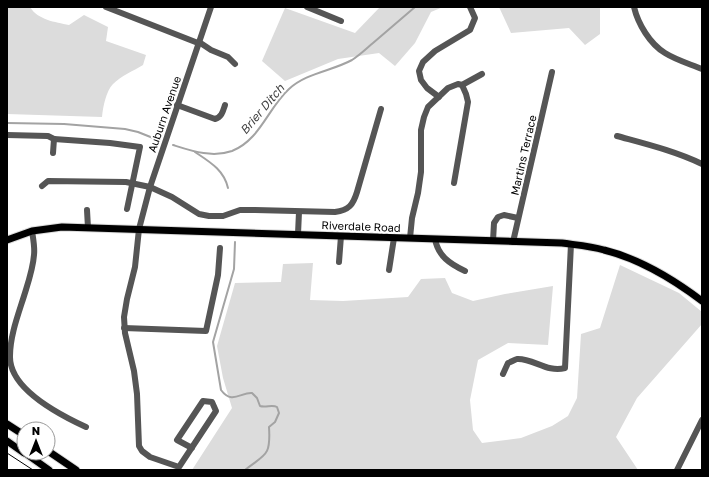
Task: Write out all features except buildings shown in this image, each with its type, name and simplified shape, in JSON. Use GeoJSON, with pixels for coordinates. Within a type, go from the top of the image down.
{"type":"FeatureCollection","features":[{"type":"Feature","properties":{"kind":"main road","name":"Riverdale Road"},"geometry":{"type":"LineString","coordinates":[[7,240],[32,230],[50,228],[88,228],[571,244],[604,250],[633,259],[673,280],[702,301]]}},
{"type":"Feature","properties":{"kind":"main road"},"geometry":{"type":"LineString","coordinates":[[7,424],[16,430]]}},
{"type":"Feature","properties":{"kind":"main road"},"geometry":{"type":"LineString","coordinates":[[7,441],[16,447]]}},
{"type":"Feature","properties":{"kind":"main road"},"geometry":{"type":"LineString","coordinates":[[56,456],[76,470]]}},
{"type":"Feature","properties":{"kind":"main road"},"geometry":{"type":"LineString","coordinates":[[36,461],[49,470]]}},
{"type":"Feature","properties":{"kind":"street"},"geometry":{"type":"LineString","coordinates":[[106,7],[228,56],[235,64]]}},
{"type":"Feature","properties":{"kind":"street","name":"Auburn Avenue"},"geometry":{"type":"LineString","coordinates":[[192,448],[179,468],[150,457],[142,451],[138,442],[137,394],[134,371],[124,328],[125,309],[135,267],[139,229],[150,187],[211,7]]}},
{"type":"Feature","properties":{"kind":"street"},"geometry":{"type":"LineString","coordinates":[[307,7],[341,21]]}},
{"type":"Feature","properties":{"kind":"street"},"geometry":{"type":"LineString","coordinates":[[439,97],[427,88],[421,80],[419,71],[423,62],[435,51],[470,30],[475,18],[470,7]]}},
{"type":"Feature","properties":{"kind":"street"},"geometry":{"type":"LineString","coordinates":[[634,7],[639,22],[652,42],[662,51],[702,69]]}},
{"type":"Feature","properties":{"kind":"street","name":"Martins Terrace"},"geometry":{"type":"LineString","coordinates":[[513,242],[552,72]]}},
{"type":"Feature","properties":{"kind":"street"},"geometry":{"type":"LineString","coordinates":[[410,238],[412,218],[421,172],[422,122],[428,107],[448,88],[458,84],[462,85],[482,74]]}},
{"type":"Feature","properties":{"kind":"street"},"geometry":{"type":"LineString","coordinates":[[454,183],[468,102],[462,85]]}},
{"type":"Feature","properties":{"kind":"street"},"geometry":{"type":"LineString","coordinates":[[177,105],[215,119],[221,115],[225,105]]}},
{"type":"Feature","properties":{"kind":"street"},"geometry":{"type":"LineString","coordinates":[[42,186],[48,181],[132,183],[150,187],[172,197],[199,214],[204,215],[223,216],[240,210],[298,212],[344,211],[352,203],[357,192],[381,109]]}},
{"type":"Feature","properties":{"kind":"street"},"geometry":{"type":"LineString","coordinates":[[7,135],[48,136],[54,138],[140,147],[126,209]]}},
{"type":"Feature","properties":{"kind":"street"},"geometry":{"type":"LineString","coordinates":[[617,136],[656,146],[702,164]]}},
{"type":"Feature","properties":{"kind":"street"},"geometry":{"type":"LineString","coordinates":[[53,153],[54,138]]}},
{"type":"Feature","properties":{"kind":"street"},"geometry":{"type":"LineString","coordinates":[[87,210],[88,228]]}},
{"type":"Feature","properties":{"kind":"street"},"geometry":{"type":"LineString","coordinates":[[298,212],[298,234]]}},
{"type":"Feature","properties":{"kind":"street"},"geometry":{"type":"LineString","coordinates":[[493,241],[494,223],[498,217],[504,215],[518,218]]}},
{"type":"Feature","properties":{"kind":"street"},"geometry":{"type":"LineString","coordinates":[[32,230],[34,248],[33,261],[14,330],[10,360],[16,378],[34,396],[67,418],[86,427]]}},
{"type":"Feature","properties":{"kind":"street"},"geometry":{"type":"LineString","coordinates":[[339,262],[341,236]]}},
{"type":"Feature","properties":{"kind":"street"},"geometry":{"type":"LineString","coordinates":[[389,270],[394,238]]}},
{"type":"Feature","properties":{"kind":"street"},"geometry":{"type":"LineString","coordinates":[[435,239],[441,256],[452,265],[465,271]]}},
{"type":"Feature","properties":{"kind":"street"},"geometry":{"type":"LineString","coordinates":[[503,374],[508,363],[517,359],[558,370],[565,368],[571,244]]}},
{"type":"Feature","properties":{"kind":"street"},"geometry":{"type":"LineString","coordinates":[[124,328],[206,331],[218,275],[220,248]]}},
{"type":"Feature","properties":{"kind":"street"},"geometry":{"type":"LineString","coordinates":[[203,401],[212,402],[216,411],[192,448],[177,440],[203,401]]}},
{"type":"Feature","properties":{"kind":"street"},"geometry":{"type":"LineString","coordinates":[[677,470],[702,420]]}},
{"type":"Feature","properties":{"kind":"shaded area"},"geometry":{"type":"Polygon","coordinates":[[[7,7],[30,7],[42,18],[69,25],[84,15],[108,27],[106,41],[146,55],[143,65],[120,78],[113,84],[105,99],[102,117],[7,114],[7,7]]]}},
{"type":"Feature","properties":{"kind":"shaded area"},"geometry":{"type":"Polygon","coordinates":[[[380,7],[443,7],[431,12],[415,43],[395,66],[379,53],[338,59],[285,81],[262,61],[285,8],[355,33],[380,7]]]}},
{"type":"Feature","properties":{"kind":"shaded area"},"geometry":{"type":"Polygon","coordinates":[[[499,7],[600,7],[600,34],[585,45],[569,28],[511,33],[499,7]]]}},
{"type":"Feature","properties":{"kind":"shaded area"},"geometry":{"type":"Polygon","coordinates":[[[313,263],[310,300],[343,301],[408,297],[421,279],[445,278],[452,293],[473,301],[553,286],[548,345],[508,343],[478,360],[470,400],[473,430],[482,443],[521,438],[552,426],[568,416],[577,398],[581,334],[600,328],[620,265],[679,293],[702,312],[702,324],[637,398],[616,437],[638,470],[192,470],[232,408],[223,378],[217,346],[235,283],[281,282],[283,264],[313,263]]]}},
{"type":"Feature","properties":{"kind":"waterway","name":"Brier Ditch"},"geometry":{"type":"LineString","coordinates":[[173,145],[210,154],[225,153],[242,146],[257,132],[275,105],[289,89],[303,79],[352,60],[415,7]]}},
{"type":"Feature","properties":{"kind":"waterway","name":"Brier Ditch"},"geometry":{"type":"LineString","coordinates":[[7,123],[64,124],[125,129],[138,132],[158,140]]}},
{"type":"Feature","properties":{"kind":"waterway"},"geometry":{"type":"LineString","coordinates":[[195,152],[220,171],[228,188]]}},
{"type":"Feature","properties":{"kind":"waterway"},"geometry":{"type":"LineString","coordinates":[[235,242],[234,269],[213,342],[221,390],[229,397],[252,393],[257,398],[260,406],[275,406],[277,407],[279,413],[275,422],[269,427],[268,450],[262,457],[245,470]]}},
{"type":"Feature","properties":{"kind":"tram line"},"geometry":{"type":"LineString","coordinates":[[7,453],[33,470]]}}]}
